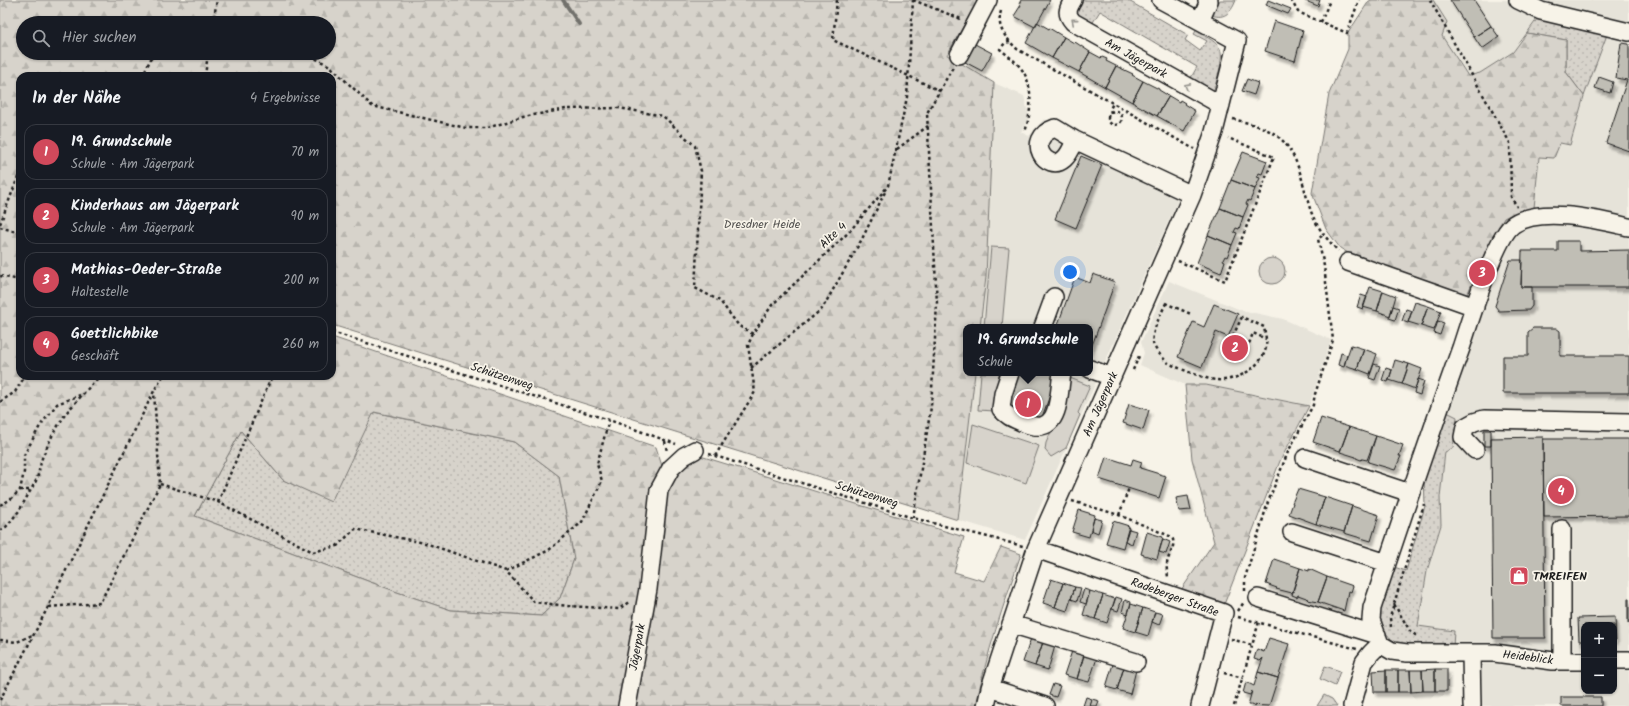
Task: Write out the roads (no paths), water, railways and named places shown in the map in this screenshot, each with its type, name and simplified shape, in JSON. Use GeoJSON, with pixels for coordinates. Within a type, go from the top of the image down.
{"type":"FeatureCollection","features":[{"type":"Feature","properties":{"kind":"street","name":"Am Jägerpark"},"geometry":{"type":"LineString","coordinates":[[1073,0],[1068,9],[1068,16],[1074,22],[1220,110]]}},
{"type":"Feature","properties":{"kind":"street","name":"Am Jägerpark"},"geometry":{"type":"LineString","coordinates":[[986,706],[990,688],[1036,549],[1192,195],[1207,156],[1220,110],[1236,41],[1161,0]]}},
{"type":"Feature","properties":{"kind":"street"},"geometry":{"type":"LineString","coordinates":[[1200,21],[1208,1],[1207,0]]}},
{"type":"Feature","properties":{"kind":"street"},"geometry":{"type":"LineString","coordinates":[[1518,0],[1541,11],[1629,32]]}},
{"type":"Feature","properties":{"kind":"street"},"geometry":{"type":"LineString","coordinates":[[959,55],[985,5]]}},
{"type":"Feature","properties":{"kind":"street"},"geometry":{"type":"LineString","coordinates":[[1075,140],[1192,195]]}},
{"type":"Feature","properties":{"kind":"street"},"geometry":{"type":"LineString","coordinates":[[1352,706],[1364,662],[1376,644],[1371,620],[1372,608],[1386,563],[1416,496],[1475,307],[1489,268],[1504,235],[1512,225],[1524,218],[1544,216],[1566,216],[1593,219],[1629,227]]}},
{"type":"Feature","properties":{"kind":"street"},"geometry":{"type":"LineString","coordinates":[[1348,262],[1475,307]]}},
{"type":"Feature","properties":{"kind":"street"},"geometry":{"type":"LineString","coordinates":[[1044,324],[1054,297]]}},
{"type":"Feature","properties":{"kind":"street"},"geometry":{"type":"LineString","coordinates":[[1093,370],[1112,377]]}},
{"type":"Feature","properties":{"kind":"street"},"geometry":{"type":"LineString","coordinates":[[1009,376],[1003,394],[1001,409],[1010,417],[1029,425],[1039,426],[1046,425],[1051,422],[1054,417],[1060,397],[1062,376]]}},
{"type":"Feature","properties":{"kind":"street"},"geometry":{"type":"LineString","coordinates":[[1475,450],[1463,437],[1465,428],[1474,422],[1484,419],[1629,422]]}},
{"type":"Feature","properties":{"kind":"street","name":"Jägerpark"},"geometry":{"type":"LineString","coordinates":[[627,706],[648,589],[659,490],[671,468],[684,456],[695,450]]}},
{"type":"Feature","properties":{"kind":"street"},"geometry":{"type":"LineString","coordinates":[[1305,458],[1416,496]]}},
{"type":"Feature","properties":{"kind":"street"},"geometry":{"type":"LineString","coordinates":[[1562,530],[1562,661]]}},
{"type":"Feature","properties":{"kind":"street"},"geometry":{"type":"LineString","coordinates":[[1292,532],[1386,563]]}},
{"type":"Feature","properties":{"kind":"street","name":"Radeberger Straße"},"geometry":{"type":"LineString","coordinates":[[1036,549],[1224,613],[1200,706]]}},
{"type":"Feature","properties":{"kind":"street","name":"Heideblick"},"geometry":{"type":"LineString","coordinates":[[1258,598],[1392,651],[1407,653],[1495,653],[1553,661],[1581,661]]}},
{"type":"Feature","properties":{"kind":"street"},"geometry":{"type":"LineString","coordinates":[[1011,624],[1136,662]]}},
{"type":"Feature","properties":{"kind":"street"},"geometry":{"type":"LineString","coordinates":[[1471,653],[1472,706]]}},
{"type":"Feature","properties":{"kind":"street"},"geometry":{"type":"LineString","coordinates":[[1617,660],[1629,660]]}},
{"type":"Feature","properties":{"kind":"street"},"geometry":{"type":"LineString","coordinates":[[990,688],[1046,706]]}},
{"type":"Feature","properties":{"kind":"waterway"},"geometry":{"type":"LineString","coordinates":[[563,0],[579,24]]}},
{"type":"Feature","properties":{"kind":"place","name":"Mathias-Oeder-Straße"},"geometry":{"type":"Point","coordinates":[1482,273]}},
{"type":"Feature","properties":{"kind":"place","name":"Kinderhaus am Jägerpark"},"geometry":{"type":"Point","coordinates":[1235,348]}},
{"type":"Feature","properties":{"kind":"place","name":"19. Grundschule"},"geometry":{"type":"Point","coordinates":[1028,404]}},
{"type":"Feature","properties":{"kind":"place","name":"Goettlichbike"},"geometry":{"type":"Point","coordinates":[1561,491]}},
{"type":"Feature","properties":{"kind":"place","name":"TMREIFEN"},"geometry":{"type":"Point","coordinates":[1519,576]}},
{"type":"Feature","properties":{"kind":"park label","name":"Dresdner Heide"},"geometry":{"type":"Point","coordinates":[762,224]}}]}
